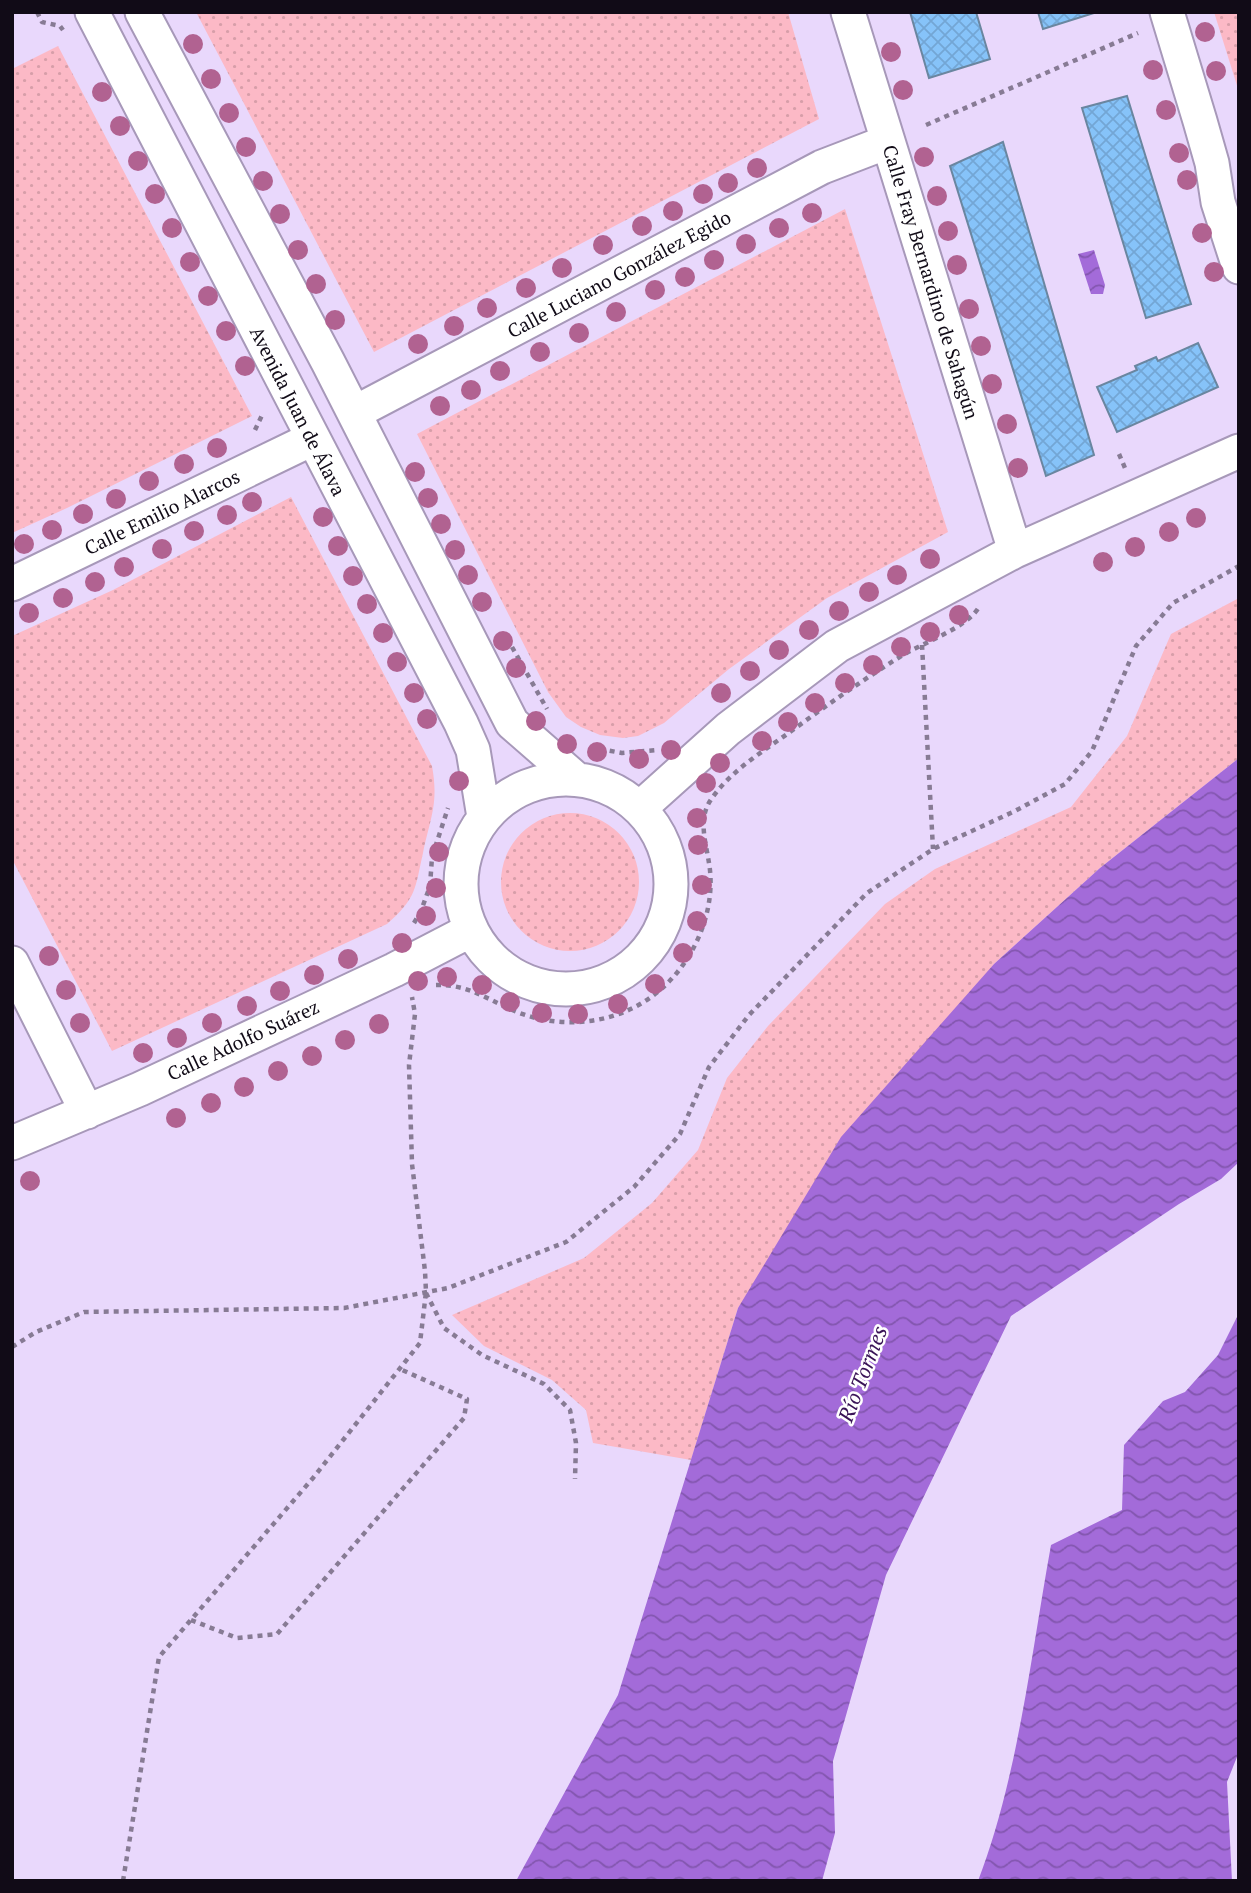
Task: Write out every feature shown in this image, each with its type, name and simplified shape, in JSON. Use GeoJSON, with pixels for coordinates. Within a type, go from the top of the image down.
{"type":"FeatureCollection","features":[{"type":"Feature","properties":{"kind":"street","name":"Avenida Juan de Álava"},"geometry":{"type":"LineString","coordinates":[[92,12],[469,741],[475,760],[484,817]]}},
{"type":"Feature","properties":{"kind":"street"},"geometry":{"type":"LineString","coordinates":[[142,12],[354,413],[512,723],[575,778]]}},
{"type":"Feature","properties":{"kind":"street","name":"Calle Fray Bernardino de Sahagún"},"geometry":{"type":"LineString","coordinates":[[848,12],[1015,551]]}},
{"type":"Feature","properties":{"kind":"street"},"geometry":{"type":"LineString","coordinates":[[1167,12],[1225,158],[1218,202],[1239,267]]}},
{"type":"Feature","properties":{"kind":"street","name":"Calle Luciano González Egido"},"geometry":{"type":"LineString","coordinates":[[354,413],[822,167],[887,142]]}},
{"type":"Feature","properties":{"kind":"street","name":"Calle Emilio Alarcos"},"geometry":{"type":"LineString","coordinates":[[12,584],[312,439]]}},
{"type":"Feature","properties":{"kind":"street"},"geometry":{"type":"LineString","coordinates":[[640,808],[715,740],[837,646],[1015,551],[1239,451]]}},
{"type":"Feature","properties":{"kind":"street"},"geometry":{"type":"LineString","coordinates":[[575,778],[611,788],[640,808],[664,842],[672,881],[665,921],[643,956],[611,979],[571,989],[531,983],[496,962],[471,930],[462,901],[461,871],[469,842],[484,817],[525,786],[575,778]]}},
{"type":"Feature","properties":{"kind":"street","name":"Calle Adolfo Suárez"},"geometry":{"type":"LineString","coordinates":[[12,1143],[88,1112],[386,974],[471,930]]}},
{"type":"Feature","properties":{"kind":"street"},"geometry":{"type":"LineString","coordinates":[[12,964],[88,1112]]}},
{"type":"Feature","properties":{"kind":"path"},"geometry":{"type":"LineString","coordinates":[[37,12],[42,22],[60,26],[65,34]]}},
{"type":"Feature","properties":{"kind":"path"},"geometry":{"type":"LineString","coordinates":[[926,125],[1138,33]]}},
{"type":"Feature","properties":{"kind":"path"},"geometry":{"type":"LineString","coordinates":[[259,405],[263,413],[254,432],[269,459]]}},
{"type":"Feature","properties":{"kind":"path"},"geometry":{"type":"LineString","coordinates":[[1119,454],[1123,464]]}},
{"type":"Feature","properties":{"kind":"path"},"geometry":{"type":"LineString","coordinates":[[12,1347],[36,1332],[84,1311],[344,1308],[448,1288],[566,1242],[634,1187],[680,1134],[709,1067],[749,1015],[867,893],[933,849],[1015,811],[1065,784],[1092,751],[1136,646],[1173,603],[1239,566]]}},
{"type":"Feature","properties":{"kind":"path"},"geometry":{"type":"LineString","coordinates":[[429,985],[463,986],[533,1018],[562,1023],[617,1015],[643,1003],[664,986],[685,963],[703,930],[711,883],[704,842],[704,821],[708,804],[724,782],[850,689],[969,618],[981,603]]}},
{"type":"Feature","properties":{"kind":"path"},"geometry":{"type":"LineString","coordinates":[[509,639],[548,709]]}},
{"type":"Feature","properties":{"kind":"path"},"geometry":{"type":"LineString","coordinates":[[922,645],[933,849]]}},
{"type":"Feature","properties":{"kind":"path"},"geometry":{"type":"LineString","coordinates":[[715,740],[742,767]]}},
{"type":"Feature","properties":{"kind":"path"},"geometry":{"type":"LineString","coordinates":[[586,746],[622,753],[658,750]]}},
{"type":"Feature","properties":{"kind":"path"},"geometry":{"type":"LineString","coordinates":[[410,930],[421,911],[430,886],[432,858],[450,803]]}},
{"type":"Feature","properties":{"kind":"path"},"geometry":{"type":"LineString","coordinates":[[124,1881],[159,1657],[313,1478],[420,1343],[426,1292],[412,1164],[410,1065],[415,1014],[411,994],[420,990]]}},
{"type":"Feature","properties":{"kind":"path"},"geometry":{"type":"LineString","coordinates":[[426,1292],[444,1328],[482,1355],[544,1384],[570,1410],[576,1443],[575,1479]]}},
{"type":"Feature","properties":{"kind":"path"},"geometry":{"type":"LineString","coordinates":[[191,1620],[237,1638],[276,1634],[464,1419],[467,1399],[399,1369]]}},
{"type":"Feature","properties":{"kind":"shaded area"},"geometry":{"type":"Polygon","coordinates":[[[196,12],[788,12],[819,119],[374,352],[196,12]]]}},
{"type":"Feature","properties":{"kind":"shaded area"},"geometry":{"type":"Polygon","coordinates":[[[1214,12],[1239,12],[1239,92],[1214,12]]]}},
{"type":"Feature","properties":{"kind":"shaded area"},"geometry":{"type":"Polygon","coordinates":[[[58,46],[252,416],[12,533],[12,69],[58,46]]]}},
{"type":"Feature","properties":{"kind":"shaded area"},"geometry":{"type":"Polygon","coordinates":[[[845,209],[948,532],[827,598],[729,669],[664,723],[638,736],[623,738],[600,735],[581,727],[566,717],[548,692],[417,434],[845,209]]]}},
{"type":"Feature","properties":{"kind":"shaded area"},"geometry":{"type":"Polygon","coordinates":[[[291,497],[432,766],[434,801],[416,884],[404,907],[387,924],[112,1051],[12,859],[12,636],[113,590],[291,497]]]}},
{"type":"Feature","properties":{"kind":"shaded area"},"geometry":{"type":"Polygon","coordinates":[[[1239,598],[1239,758],[1100,868],[994,964],[738,1308],[691,1460],[593,1443],[586,1410],[552,1380],[484,1346],[452,1315],[584,1258],[652,1203],[698,1150],[727,1078],[768,1026],[885,904],[935,869],[1071,807],[1127,736],[1171,634],[1239,598]]]}},
{"type":"Feature","properties":{"kind":"shaded area"},"geometry":{"type":"Polygon","coordinates":[[[570,813],[596,818],[619,833],[634,856],[639,882],[634,908],[619,931],[596,946],[570,951],[544,946],[521,931],[506,908],[501,882],[506,856],[521,833],[544,818],[570,813]]]}},
{"type":"Feature","properties":{"kind":"water"},"geometry":{"type":"Polygon","coordinates":[[[1094,250],[1105,285],[1103,294],[1091,294],[1078,254],[1094,250]]]}},
{"type":"Feature","properties":{"kind":"water","name":"Río Tormes"},"geometry":{"type":"Polygon","coordinates":[[[1239,758],[1239,1162],[1221,1179],[1011,1316],[886,1575],[833,1761],[835,1833],[822,1881],[516,1881],[618,1695],[738,1308],[841,1137],[994,964],[1100,868],[1239,758]]]}},
{"type":"Feature","properties":{"kind":"water"},"geometry":{"type":"Polygon","coordinates":[[[1239,1313],[1239,1752],[1227,1782],[1232,1881],[978,1881],[992,1841],[1013,1758],[1051,1545],[1122,1510],[1124,1445],[1163,1401],[1185,1392],[1218,1355],[1239,1313]]]}},
{"type":"Feature","properties":{"kind":"building"},"geometry":{"type":"Polygon","coordinates":[[[910,12],[976,12],[990,59],[929,78],[910,12]]]}},
{"type":"Feature","properties":{"kind":"building"},"geometry":{"type":"Polygon","coordinates":[[[1038,12],[1097,12],[1043,29],[1038,12]]]}},
{"type":"Feature","properties":{"kind":"building"},"geometry":{"type":"Polygon","coordinates":[[[1127,96],[1191,304],[1146,318],[1082,108],[1127,96]]]}},
{"type":"Feature","properties":{"kind":"building"},"geometry":{"type":"Polygon","coordinates":[[[1003,142],[1094,455],[1046,476],[950,166],[1003,142]]]}},
{"type":"Feature","properties":{"kind":"building"},"geometry":{"type":"Polygon","coordinates":[[[1198,343],[1218,387],[1117,432],[1097,387],[1137,370],[1135,366],[1156,357],[1158,361],[1198,343]]]}}]}
